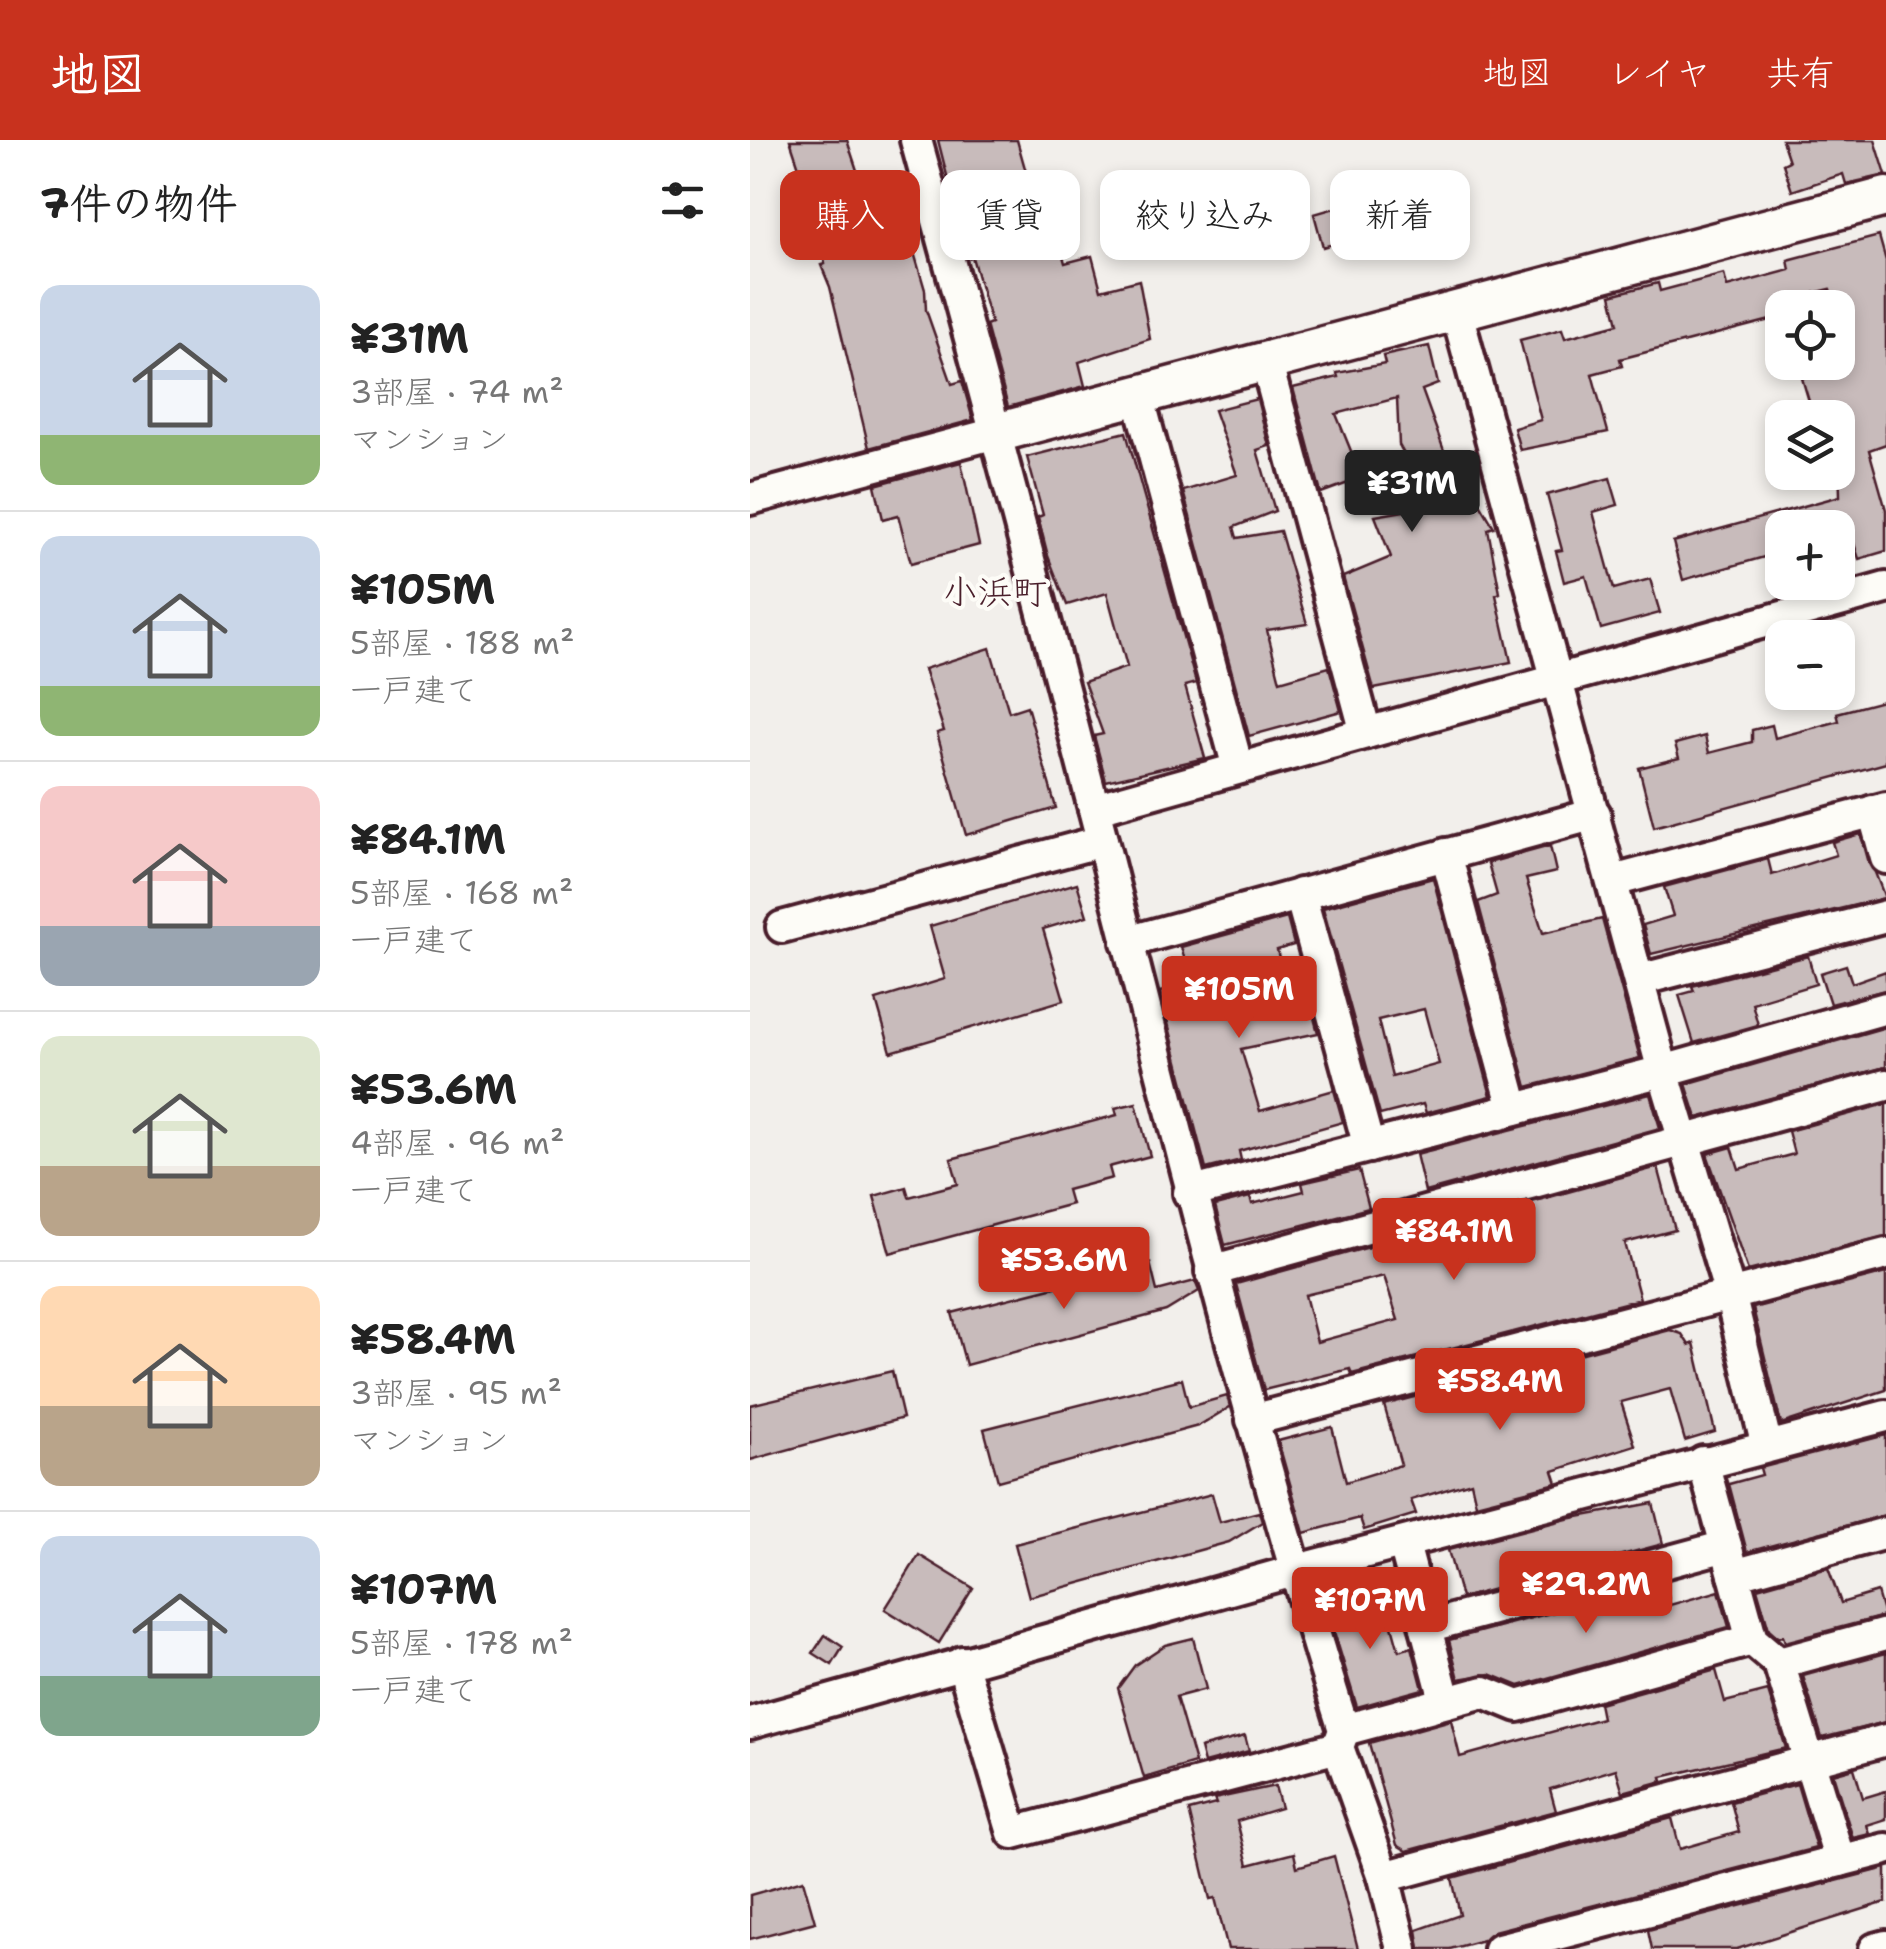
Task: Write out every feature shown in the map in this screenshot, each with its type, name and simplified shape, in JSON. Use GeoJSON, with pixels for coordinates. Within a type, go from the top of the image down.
{"type":"FeatureCollection","features":[{"type":"Feature","properties":{"kind":"street"},"geometry":{"type":"LineString","coordinates":[[916,140],[1094,809],[1189,1193],[1402,1949]]}},
{"type":"Feature","properties":{"kind":"street"},"geometry":{"type":"LineString","coordinates":[[750,500],[1886,197]]}},
{"type":"Feature","properties":{"kind":"street"},"geometry":{"type":"LineString","coordinates":[[1456,310],[1663,1071],[1730,1294],[1767,1447]]}},
{"type":"Feature","properties":{"kind":"street"},"geometry":{"type":"LineString","coordinates":[[1266,361],[1366,733]]}},
{"type":"Feature","properties":{"kind":"street"},"geometry":{"type":"LineString","coordinates":[[1138,395],[1238,768]]}},
{"type":"Feature","properties":{"kind":"street"},"geometry":{"type":"LineString","coordinates":[[1094,809],[1886,588]]}},
{"type":"Feature","properties":{"kind":"street"},"geometry":{"type":"LineString","coordinates":[[1613,881],[1880,810],[1886,858]]}},
{"type":"Feature","properties":{"kind":"street"},"geometry":{"type":"LineString","coordinates":[[1127,942],[1595,814]]}},
{"type":"Feature","properties":{"kind":"street"},"geometry":{"type":"LineString","coordinates":[[782,926],[1102,841]]}},
{"type":"Feature","properties":{"kind":"street"},"geometry":{"type":"LineString","coordinates":[[1446,854],[1514,1110]]}},
{"type":"Feature","properties":{"kind":"street"},"geometry":{"type":"LineString","coordinates":[[1300,894],[1369,1146]]}},
{"type":"Feature","properties":{"kind":"street"},"geometry":{"type":"LineString","coordinates":[[1638,980],[1886,916]]}},
{"type":"Feature","properties":{"kind":"street"},"geometry":{"type":"LineString","coordinates":[[1189,1193],[1663,1071],[1886,1008]]}},
{"type":"Feature","properties":{"kind":"street"},"geometry":{"type":"LineString","coordinates":[[1211,1271],[1886,1086]]}},
{"type":"Feature","properties":{"kind":"street"},"geometry":{"type":"LineString","coordinates":[[1252,1420],[1886,1254]]}},
{"type":"Feature","properties":{"kind":"street"},"geometry":{"type":"LineString","coordinates":[[750,1724],[1294,1571],[1886,1416]]}},
{"type":"Feature","properties":{"kind":"street"},"geometry":{"type":"LineString","coordinates":[[1702,1462],[1752,1640],[1779,1663],[1840,1861]]}},
{"type":"Feature","properties":{"kind":"street"},"geometry":{"type":"LineString","coordinates":[[1734,1575],[1886,1533]]}},
{"type":"Feature","properties":{"kind":"street"},"geometry":{"type":"LineString","coordinates":[[1404,1544],[1446,1700]]}},
{"type":"Feature","properties":{"kind":"street"},"geometry":{"type":"LineString","coordinates":[[1426,1627],[1726,1546]]}},
{"type":"Feature","properties":{"kind":"street"},"geometry":{"type":"LineString","coordinates":[[1779,1663],[1886,1634]]}},
{"type":"Feature","properties":{"kind":"street"},"geometry":{"type":"LineString","coordinates":[[962,1662],[1013,1833],[1341,1739],[1446,1700],[1484,1692],[1518,1706],[1752,1640]]}},
{"type":"Feature","properties":{"kind":"street"},"geometry":{"type":"LineString","coordinates":[[1384,1877],[1886,1740]]}},
{"type":"Feature","properties":{"kind":"street"},"geometry":{"type":"LineString","coordinates":[[1499,1949],[1886,1849]]}},
{"type":"Feature","properties":{"kind":"street"},"geometry":{"type":"LineString","coordinates":[[1874,1949],[1886,1946]]}},
{"type":"Feature","properties":{"kind":"building"},"geometry":{"type":"Polygon","coordinates":[[[790,140],[847,140],[857,170],[800,170],[790,140]]]}},
{"type":"Feature","properties":{"kind":"building"},"geometry":{"type":"Polygon","coordinates":[[[938,140],[1017,140],[1025,170],[946,170],[938,140]]]}},
{"type":"Feature","properties":{"kind":"building"},"geometry":{"type":"Polygon","coordinates":[[[1782,140],[1875,140],[1886,175],[1846,184],[1843,174],[1792,191],[1783,164],[1789,161],[1782,140]]]}},
{"type":"Feature","properties":{"kind":"building"},"geometry":{"type":"Polygon","coordinates":[[[1330,209],[1330,245],[1323,247],[1314,214],[1330,209]]]}},
{"type":"Feature","properties":{"kind":"building"},"geometry":{"type":"Polygon","coordinates":[[[1879,236],[1886,261],[1886,444],[1869,450],[1886,510],[1886,551],[1859,559],[1855,510],[1789,510],[1840,496],[1840,490],[1855,490],[1855,400],[1809,400],[1803,380],[1855,380],[1855,290],[1765,290],[1765,321],[1620,359],[1622,366],[1592,374],[1608,432],[1520,450],[1514,428],[1541,420],[1520,340],[1562,329],[1565,338],[1618,324],[1611,295],[1658,283],[1660,291],[1724,274],[1727,287],[1790,270],[1788,260],[1879,236]]]}},
{"type":"Feature","properties":{"kind":"building"},"geometry":{"type":"Polygon","coordinates":[[[1092,256],[1101,290],[1139,280],[1150,339],[1079,362],[1085,386],[1008,407],[986,325],[991,323],[973,260],[1065,263],[1092,256]]]}},
{"type":"Feature","properties":{"kind":"building"},"geometry":{"type":"Polygon","coordinates":[[[824,260],[916,260],[926,310],[952,384],[962,381],[973,420],[869,448],[830,287],[821,265],[824,260]]]}},
{"type":"Feature","properties":{"kind":"building"},"geometry":{"type":"Polygon","coordinates":[[[1429,346],[1438,384],[1422,390],[1459,492],[1471,488],[1494,527],[1488,529],[1500,593],[1496,595],[1511,662],[1374,689],[1343,577],[1391,557],[1375,516],[1433,506],[1399,445],[1397,398],[1336,414],[1362,478],[1321,493],[1293,388],[1338,377],[1337,373],[1385,364],[1383,356],[1429,346]]]}},
{"type":"Feature","properties":{"kind":"building"},"geometry":{"type":"Polygon","coordinates":[[[1257,399],[1269,446],[1257,450],[1275,511],[1234,527],[1237,538],[1280,531],[1307,624],[1267,630],[1280,681],[1329,667],[1341,711],[1249,736],[1183,491],[1237,475],[1214,410],[1257,399]]]}},
{"type":"Feature","properties":{"kind":"building"},"geometry":{"type":"Polygon","coordinates":[[[1126,432],[1196,683],[1185,686],[1205,758],[1106,781],[1094,736],[1103,734],[1084,682],[1127,667],[1107,593],[1067,605],[1048,556],[1038,517],[1043,515],[1027,457],[1126,432]]]}},
{"type":"Feature","properties":{"kind":"building"},"geometry":{"type":"Polygon","coordinates":[[[961,462],[979,545],[911,563],[898,515],[883,519],[875,485],[961,462]]]}},
{"type":"Feature","properties":{"kind":"building"},"geometry":{"type":"Polygon","coordinates":[[[1610,478],[1618,505],[1593,512],[1614,589],[1650,579],[1660,613],[1601,629],[1586,576],[1564,582],[1556,551],[1562,550],[1547,495],[1610,478]]]}},
{"type":"Feature","properties":{"kind":"building"},"geometry":{"type":"Polygon","coordinates":[[[1765,517],[1765,557],[1683,580],[1673,542],[1765,517]]]}},
{"type":"Feature","properties":{"kind":"building"},"geometry":{"type":"Polygon","coordinates":[[[990,648],[1009,712],[1027,706],[1056,808],[966,835],[937,733],[944,731],[924,669],[990,648]]]}},
{"type":"Feature","properties":{"kind":"building"},"geometry":{"type":"Polygon","coordinates":[[[1886,700],[1886,763],[1654,827],[1639,768],[1679,758],[1675,744],[1705,736],[1709,753],[1752,742],[1752,730],[1772,725],[1775,738],[1839,721],[1837,713],[1886,700]]]}},
{"type":"Feature","properties":{"kind":"building"},"geometry":{"type":"Polygon","coordinates":[[[1860,834],[1885,898],[1651,954],[1643,925],[1673,916],[1664,887],[1768,859],[1772,875],[1836,855],[1832,842],[1860,834]]]}},
{"type":"Feature","properties":{"kind":"building"},"geometry":{"type":"Polygon","coordinates":[[[1550,846],[1556,872],[1526,879],[1543,933],[1602,919],[1640,1058],[1527,1087],[1478,902],[1497,895],[1488,863],[1550,846]]]}},
{"type":"Feature","properties":{"kind":"building"},"geometry":{"type":"Polygon","coordinates":[[[1433,878],[1491,1096],[1426,1113],[1423,1104],[1380,1115],[1323,908],[1433,878]],[[1424,1009],[1378,1020],[1392,1077],[1439,1064],[1424,1009]]]}},
{"type":"Feature","properties":{"kind":"building"},"geometry":{"type":"Polygon","coordinates":[[[1077,883],[1087,916],[1043,929],[1064,1000],[891,1052],[876,1000],[945,979],[930,926],[1077,883]]]}},
{"type":"Feature","properties":{"kind":"building"},"geometry":{"type":"Polygon","coordinates":[[[1287,918],[1294,945],[1277,950],[1292,1007],[1310,1002],[1318,1033],[1241,1049],[1260,1111],[1334,1090],[1343,1122],[1239,1151],[1241,1160],[1206,1169],[1160,992],[1192,984],[1181,947],[1287,918]]]}},
{"type":"Feature","properties":{"kind":"building"},"geometry":{"type":"Polygon","coordinates":[[[1808,956],[1816,984],[1752,1003],[1758,1025],[1694,1043],[1679,995],[1694,991],[1692,986],[1808,956]]]}},
{"type":"Feature","properties":{"kind":"building"},"geometry":{"type":"Polygon","coordinates":[[[1846,965],[1852,983],[1886,971],[1886,990],[1830,1004],[1820,973],[1846,965]]]}},
{"type":"Feature","properties":{"kind":"building"},"geometry":{"type":"Polygon","coordinates":[[[1886,1027],[1886,1067],[1697,1118],[1686,1084],[1886,1027]]]}},
{"type":"Feature","properties":{"kind":"building"},"geometry":{"type":"Polygon","coordinates":[[[1650,1094],[1660,1128],[1425,1192],[1416,1154],[1650,1094]]]}},
{"type":"Feature","properties":{"kind":"building"},"geometry":{"type":"Polygon","coordinates":[[[1136,1103],[1150,1156],[1109,1167],[1112,1178],[1067,1190],[1071,1204],[890,1253],[874,1196],[906,1187],[909,1197],[958,1184],[951,1159],[1117,1115],[1115,1108],[1136,1103]]]}},
{"type":"Feature","properties":{"kind":"building"},"geometry":{"type":"Polygon","coordinates":[[[1886,1104],[1886,1236],[1748,1271],[1707,1154],[1732,1147],[1739,1169],[1794,1154],[1788,1131],[1886,1104]]]}},
{"type":"Feature","properties":{"kind":"building"},"geometry":{"type":"Polygon","coordinates":[[[1658,1167],[1675,1230],[1625,1243],[1640,1299],[1352,1374],[1350,1369],[1264,1390],[1236,1284],[1658,1167]],[[1384,1276],[1305,1295],[1317,1342],[1398,1320],[1384,1276]]]}},
{"type":"Feature","properties":{"kind":"building"},"geometry":{"type":"Polygon","coordinates":[[[1359,1170],[1369,1208],[1225,1245],[1215,1206],[1250,1197],[1252,1204],[1304,1191],[1302,1183],[1359,1170]]]}},
{"type":"Feature","properties":{"kind":"building"},"geometry":{"type":"Polygon","coordinates":[[[1150,1263],[1157,1291],[1195,1281],[1199,1291],[1166,1311],[966,1365],[952,1313],[1150,1263]]]}},
{"type":"Feature","properties":{"kind":"building"},"geometry":{"type":"Polygon","coordinates":[[[1886,1273],[1886,1390],[1781,1424],[1753,1308],[1886,1273]]]}},
{"type":"Feature","properties":{"kind":"building"},"geometry":{"type":"Polygon","coordinates":[[[1670,1330],[1682,1334],[1689,1345],[1694,1343],[1715,1432],[1685,1441],[1670,1389],[1621,1402],[1635,1445],[1553,1471],[1557,1483],[1476,1504],[1471,1482],[1411,1500],[1416,1514],[1364,1530],[1360,1518],[1304,1533],[1278,1441],[1332,1427],[1346,1482],[1401,1465],[1384,1405],[1471,1382],[1473,1388],[1495,1382],[1498,1389],[1556,1372],[1553,1361],[1670,1330]]]}},
{"type":"Feature","properties":{"kind":"building"},"geometry":{"type":"Polygon","coordinates":[[[892,1371],[903,1418],[750,1460],[750,1405],[892,1371]]]}},
{"type":"Feature","properties":{"kind":"building"},"geometry":{"type":"Polygon","coordinates":[[[1182,1379],[1189,1407],[1227,1396],[1230,1407],[1198,1426],[998,1481],[984,1429],[1182,1379]]]}},
{"type":"Feature","properties":{"kind":"building"},"geometry":{"type":"Polygon","coordinates":[[[1886,1435],[1886,1515],[1747,1552],[1729,1484],[1762,1475],[1760,1468],[1886,1435]]]}},
{"type":"Feature","properties":{"kind":"building"},"geometry":{"type":"Polygon","coordinates":[[[1212,1494],[1220,1522],[1259,1512],[1262,1522],[1229,1542],[1029,1597],[1015,1544],[1212,1494]]]}},
{"type":"Feature","properties":{"kind":"building"},"geometry":{"type":"Polygon","coordinates":[[[1653,1503],[1663,1544],[1461,1598],[1448,1550],[1567,1519],[1653,1503]]]}},
{"type":"Feature","properties":{"kind":"building"},"geometry":{"type":"Polygon","coordinates":[[[919,1555],[973,1588],[939,1643],[885,1609],[919,1555]]]}},
{"type":"Feature","properties":{"kind":"building"},"geometry":{"type":"Polygon","coordinates":[[[1828,1568],[1841,1603],[1877,1592],[1884,1616],[1785,1642],[1783,1636],[1778,1637],[1769,1629],[1757,1588],[1828,1568]]]}},
{"type":"Feature","properties":{"kind":"building"},"geometry":{"type":"Polygon","coordinates":[[[1353,1584],[1364,1629],[1391,1622],[1399,1651],[1412,1647],[1423,1689],[1357,1707],[1322,1592],[1353,1584]]]}},
{"type":"Feature","properties":{"kind":"building"},"geometry":{"type":"Polygon","coordinates":[[[1659,1584],[1661,1593],[1667,1591],[1670,1605],[1719,1591],[1729,1627],[1519,1686],[1490,1674],[1459,1679],[1449,1640],[1659,1584]]]}},
{"type":"Feature","properties":{"kind":"building"},"geometry":{"type":"Polygon","coordinates":[[[825,1635],[843,1647],[832,1665],[813,1653],[825,1635]]]}},
{"type":"Feature","properties":{"kind":"building"},"geometry":{"type":"Polygon","coordinates":[[[1193,1638],[1206,1689],[1176,1697],[1195,1763],[1144,1778],[1118,1688],[1135,1665],[1165,1645],[1193,1638]]]}},
{"type":"Feature","properties":{"kind":"building"},"geometry":{"type":"Polygon","coordinates":[[[1886,1653],[1886,1722],[1822,1738],[1803,1676],[1886,1653]]]}},
{"type":"Feature","properties":{"kind":"building"},"geometry":{"type":"Polygon","coordinates":[[[1716,1670],[1725,1702],[1768,1691],[1786,1748],[1662,1777],[1663,1781],[1623,1792],[1616,1769],[1550,1789],[1556,1811],[1407,1851],[1397,1845],[1369,1743],[1451,1720],[1460,1757],[1602,1718],[1599,1703],[1716,1670]]]}},
{"type":"Feature","properties":{"kind":"building"},"geometry":{"type":"Polygon","coordinates":[[[1245,1736],[1249,1751],[1204,1763],[1200,1748],[1245,1736]]]}},
{"type":"Feature","properties":{"kind":"building"},"geometry":{"type":"Polygon","coordinates":[[[1854,1768],[1863,1798],[1886,1791],[1886,1819],[1867,1825],[1870,1834],[1853,1838],[1833,1774],[1854,1768]]]}},
{"type":"Feature","properties":{"kind":"building"},"geometry":{"type":"Polygon","coordinates":[[[1797,1784],[1816,1848],[1494,1931],[1483,1940],[1450,1949],[1420,1949],[1417,1930],[1460,1915],[1452,1878],[1672,1818],[1680,1849],[1739,1832],[1731,1802],[1797,1784]]]}},
{"type":"Feature","properties":{"kind":"building"},"geometry":{"type":"Polygon","coordinates":[[[1275,1786],[1281,1808],[1237,1821],[1248,1865],[1294,1853],[1297,1867],[1334,1856],[1358,1949],[1228,1949],[1215,1898],[1210,1899],[1189,1811],[1216,1804],[1214,1799],[1275,1786]]]}},
{"type":"Feature","properties":{"kind":"building"},"geometry":{"type":"Polygon","coordinates":[[[1886,1868],[1886,1902],[1737,1949],[1652,1949],[1648,1930],[1886,1868]]]}},
{"type":"Feature","properties":{"kind":"building"},"geometry":{"type":"Polygon","coordinates":[[[803,1880],[815,1922],[750,1939],[750,1895],[803,1880]]]}},
{"type":"Feature","properties":{"kind":"district","name":"小浜町"},"geometry":{"type":"Point","coordinates":[995,592]}}]}
